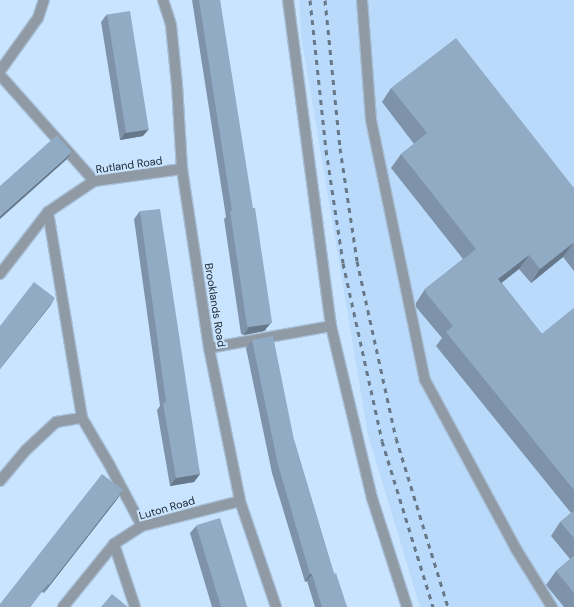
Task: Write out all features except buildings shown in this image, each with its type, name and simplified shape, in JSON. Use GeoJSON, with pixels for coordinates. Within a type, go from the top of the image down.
{"type":"FeatureCollection","features":[{"type":"Feature","properties":{"kind":"street"},"geometry":{"type":"LineString","coordinates":[[0,71],[38,18],[44,0]]}},
{"type":"Feature","properties":{"kind":"street","name":"Brooklands Road"},"geometry":{"type":"LineString","coordinates":[[163,0],[171,25],[177,85],[182,169],[209,348],[240,501],[276,607]]}},
{"type":"Feature","properties":{"kind":"street"},"geometry":{"type":"LineString","coordinates":[[288,0],[331,326],[372,498],[407,607]]}},
{"type":"Feature","properties":{"kind":"street"},"geometry":{"type":"LineString","coordinates":[[362,0],[371,120],[425,380],[516,549],[552,607]]}},
{"type":"Feature","properties":{"kind":"street"},"geometry":{"type":"LineString","coordinates":[[0,75],[94,181]]}},
{"type":"Feature","properties":{"kind":"street","name":"Rutland Road"},"geometry":{"type":"LineString","coordinates":[[0,274],[48,212],[94,181],[182,169]]}},
{"type":"Feature","properties":{"kind":"street"},"geometry":{"type":"LineString","coordinates":[[48,212],[82,418],[109,464],[142,526]]}},
{"type":"Feature","properties":{"kind":"street"},"geometry":{"type":"LineString","coordinates":[[209,348],[331,326]]}},
{"type":"Feature","properties":{"kind":"street"},"geometry":{"type":"LineString","coordinates":[[0,481],[26,450],[56,422],[82,418]]}},
{"type":"Feature","properties":{"kind":"street","name":"Luton Road"},"geometry":{"type":"LineString","coordinates":[[63,607],[114,544],[142,526],[240,501]]}},
{"type":"Feature","properties":{"kind":"street"},"geometry":{"type":"LineString","coordinates":[[114,544],[135,607]]}},
{"type":"Feature","properties":{"kind":"shaded area"},"geometry":{"type":"Polygon","coordinates":[[[299,0],[574,0],[574,607],[420,607],[368,435],[301,35],[299,0]]]}},
{"type":"Feature","properties":{"kind":"railway"},"geometry":{"type":"LineString","coordinates":[[310,0],[326,150],[343,263],[382,441],[433,607]]}},
{"type":"Feature","properties":{"kind":"railway"},"geometry":{"type":"LineString","coordinates":[[325,0],[340,148],[357,261],[396,438],[448,607]]}}]}
